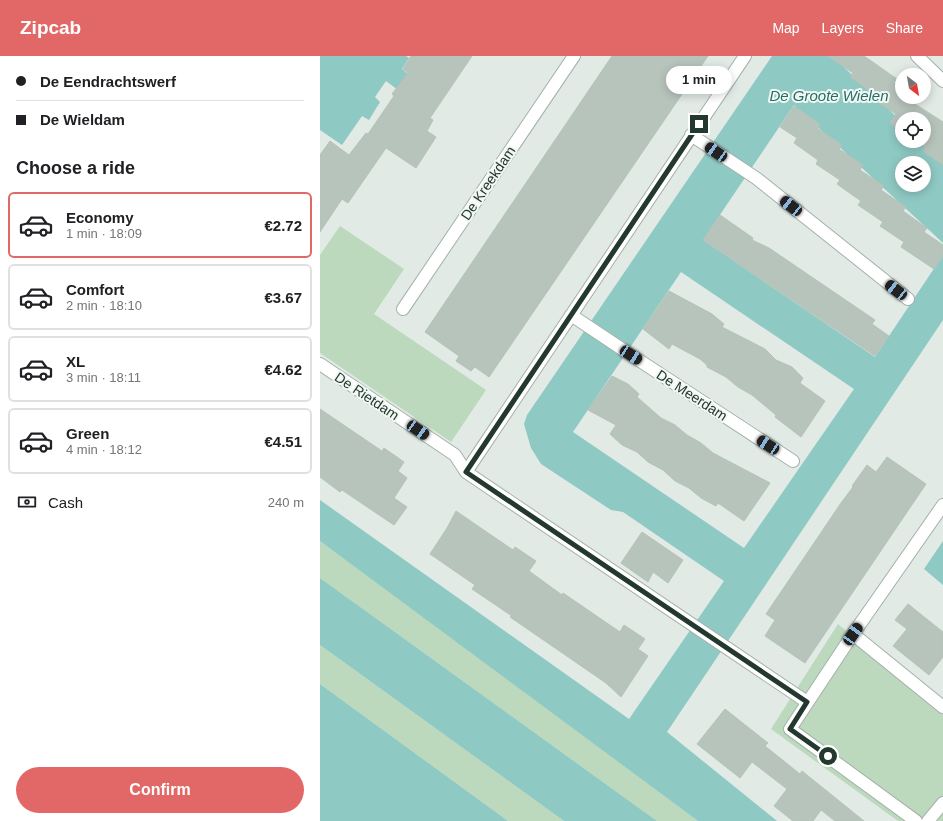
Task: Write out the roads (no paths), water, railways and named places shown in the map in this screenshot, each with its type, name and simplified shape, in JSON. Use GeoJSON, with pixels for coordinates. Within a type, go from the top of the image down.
{"type":"FeatureCollection","features":[{"type":"Feature","properties":{"kind":"street","name":"De Kreekdam"},"geometry":{"type":"LineString","coordinates":[[403,310],[574,56]]}},
{"type":"Feature","properties":{"kind":"street"},"geometry":{"type":"LineString","coordinates":[[466,472],[745,56]]}},
{"type":"Feature","properties":{"kind":"street"},"geometry":{"type":"LineString","coordinates":[[917,56],[943,81]]}},
{"type":"Feature","properties":{"kind":"street"},"geometry":{"type":"LineString","coordinates":[[692,136],[756,178],[908,299]]}},
{"type":"Feature","properties":{"kind":"street","name":"De Meerdam"},"geometry":{"type":"LineString","coordinates":[[572,315],[793,461]]}},
{"type":"Feature","properties":{"kind":"street","name":"De Rietdam"},"geometry":{"type":"LineString","coordinates":[[320,364],[455,455],[466,472],[807,702]]}},
{"type":"Feature","properties":{"kind":"street"},"geometry":{"type":"LineString","coordinates":[[916,821],[790,729],[853,634],[943,505]]}},
{"type":"Feature","properties":{"kind":"street"},"geometry":{"type":"LineString","coordinates":[[853,634],[943,707]]}},
{"type":"Feature","properties":{"kind":"street"},"geometry":{"type":"LineString","coordinates":[[928,821],[943,803]]}},
{"type":"Feature","properties":{"kind":"water"},"geometry":{"type":"Polygon","coordinates":[[[320,56],[406,56],[409,58],[402,69],[409,75],[398,90],[386,81],[375,97],[380,102],[369,120],[362,116],[342,145],[320,130],[320,56]]]}},
{"type":"Feature","properties":{"kind":"water","name":"De Groote Wielen"},"geometry":{"type":"Polygon","coordinates":[[[772,56],[832,56],[895,115],[895,148],[929,148],[943,161],[943,243],[794,105],[703,240],[875,357],[943,255],[943,320],[667,732],[777,821],[698,821],[320,541],[320,500],[629,719],[724,581],[623,512],[611,510],[541,464],[531,448],[524,424],[527,415],[772,56]],[[681,272],[573,432],[744,548],[854,389],[681,272]]]}},
{"type":"Feature","properties":{"kind":"water"},"geometry":{"type":"Polygon","coordinates":[[[943,541],[943,585],[924,569],[943,541]]]}},
{"type":"Feature","properties":{"kind":"water"},"geometry":{"type":"Polygon","coordinates":[[[320,578],[657,821],[564,821],[320,645],[320,578]]]}},
{"type":"Feature","properties":{"kind":"water"},"geometry":{"type":"Polygon","coordinates":[[[320,684],[508,821],[320,821],[320,684]]]}}]}
